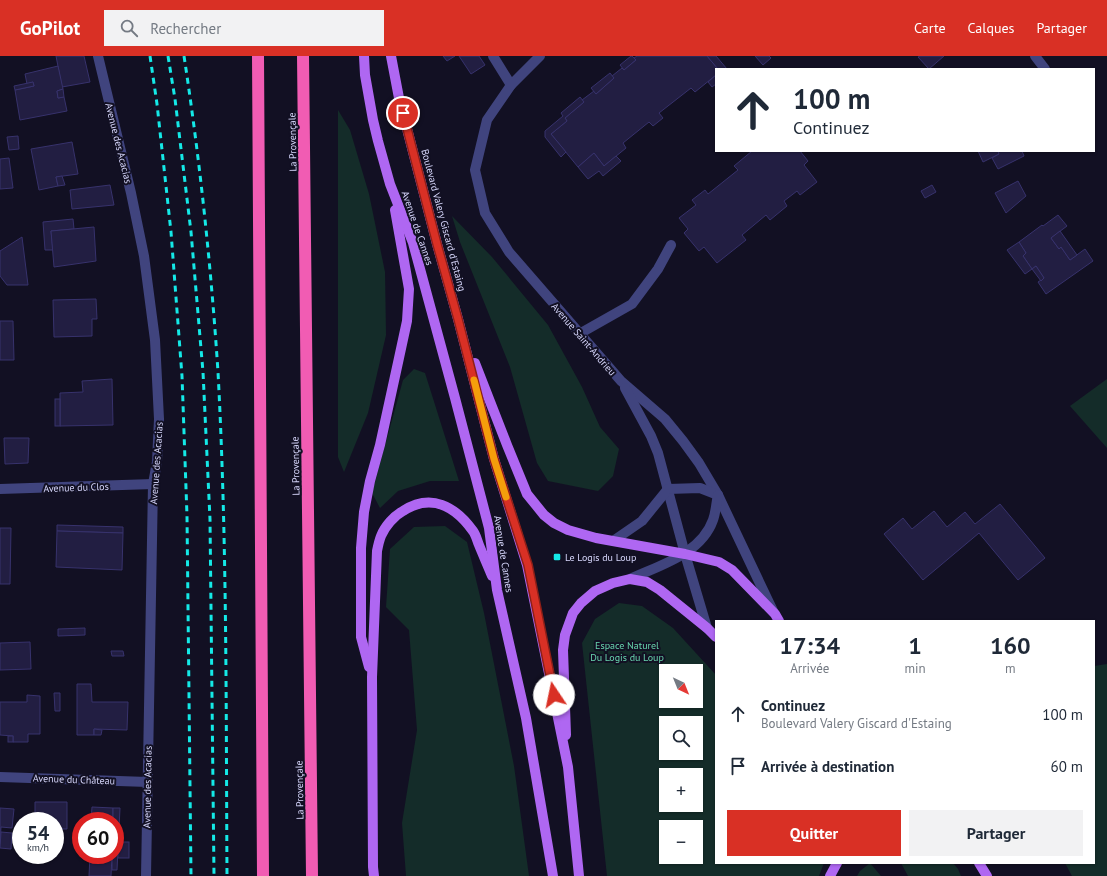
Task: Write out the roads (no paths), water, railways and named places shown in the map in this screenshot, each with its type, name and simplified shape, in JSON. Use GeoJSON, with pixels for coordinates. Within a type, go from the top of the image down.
{"type":"FeatureCollection","features":[{"type":"Feature","properties":{"kind":"highway"},"geometry":{"type":"LineString","coordinates":[[258,56],[263,876]]}},
{"type":"Feature","properties":{"kind":"highway","name":"La Provençale"},"geometry":{"type":"LineString","coordinates":[[303,56],[312,876]]}},
{"type":"Feature","properties":{"kind":"main road","name":"Avenue de Cannes"},"geometry":{"type":"LineString","coordinates":[[364,56],[365,75],[373,120],[390,184],[413,243],[489,528],[497,590],[526,718],[553,876]]}},
{"type":"Feature","properties":{"kind":"main road","name":"Boulevard Valery Giscard d'Estaing"},"geometry":{"type":"LineString","coordinates":[[391,56],[399,98],[458,319]]}},
{"type":"Feature","properties":{"kind":"main road"},"geometry":{"type":"LineString","coordinates":[[372,677],[361,636],[361,548],[364,512],[370,481],[400,358],[407,320],[409,289],[390,184]]}},
{"type":"Feature","properties":{"kind":"main road","name":"Avenue de Cannes"},"geometry":{"type":"LineString","coordinates":[[458,319],[494,459],[528,565],[568,767],[579,876]]}},
{"type":"Feature","properties":{"kind":"main road"},"geometry":{"type":"LineString","coordinates":[[458,319],[506,445],[527,494],[544,515],[554,523],[568,530],[596,538],[685,554],[719,562],[732,570],[777,618]]}},
{"type":"Feature","properties":{"kind":"main road"},"geometry":{"type":"LineString","coordinates":[[374,876],[372,677],[377,551],[381,535],[389,522],[409,507],[419,503],[431,502],[443,505],[454,511],[474,532],[497,590]]}},
{"type":"Feature","properties":{"kind":"main road"},"geometry":{"type":"LineString","coordinates":[[568,767],[563,650],[565,635],[573,613],[581,603],[595,591],[613,583],[630,579],[647,582],[660,590],[715,636]]}},
{"type":"Feature","properties":{"kind":"main road"},"geometry":{"type":"LineString","coordinates":[[830,876],[836,864]]}},
{"type":"Feature","properties":{"kind":"main road"},"geometry":{"type":"LineString","coordinates":[[980,864],[986,876]]}},
{"type":"Feature","properties":{"kind":"street","name":"Avenue des Acacias"},"geometry":{"type":"LineString","coordinates":[[98,56],[131,193],[144,256],[155,340],[159,419],[157,462],[153,484],[146,876]]}},
{"type":"Feature","properties":{"kind":"street"},"geometry":{"type":"LineString","coordinates":[[493,56],[511,85]]}},
{"type":"Feature","properties":{"kind":"street","name":"Avenue Saint-Andrieu"},"geometry":{"type":"LineString","coordinates":[[540,56],[511,85],[487,120],[475,170],[485,213],[509,252],[579,334],[621,381],[665,420],[699,463],[718,495],[777,618]]}},
{"type":"Feature","properties":{"kind":"street"},"geometry":{"type":"LineString","coordinates":[[1035,56],[1044,68]]}},
{"type":"Feature","properties":{"kind":"street"},"geometry":{"type":"LineString","coordinates":[[579,334],[632,304],[658,269],[671,246]]}},
{"type":"Feature","properties":{"kind":"street"},"geometry":{"type":"LineString","coordinates":[[621,381],[651,436],[658,453],[685,554],[707,628]]}},
{"type":"Feature","properties":{"kind":"street","name":"Avenue du Clos"},"geometry":{"type":"LineString","coordinates":[[0,489],[153,484]]}},
{"type":"Feature","properties":{"kind":"street"},"geometry":{"type":"LineString","coordinates":[[613,541],[642,521],[668,489],[700,488],[718,495],[714,518],[701,540],[685,554],[630,579]]}},
{"type":"Feature","properties":{"kind":"street","name":"Avenue du Château"},"geometry":{"type":"LineString","coordinates":[[0,777],[148,782]]}},
{"type":"Feature","properties":{"kind":"railway"},"geometry":{"type":"LineString","coordinates":[[150,56],[157,104],[171,232],[182,376],[187,516],[191,876]]}},
{"type":"Feature","properties":{"kind":"railway"},"geometry":{"type":"LineString","coordinates":[[168,56],[175,99],[191,232],[203,372],[210,519],[214,876]]}},
{"type":"Feature","properties":{"kind":"railway"},"geometry":{"type":"LineString","coordinates":[[184,56],[204,214],[218,372],[225,561],[227,876]]}},
{"type":"Feature","properties":{"kind":"place","name":"Le Logis du Loup"},"geometry":{"type":"Point","coordinates":[557,557]}},
{"type":"Feature","properties":{"kind":"park label","name":"Espace Naturel Du Logis du Loup"},"geometry":{"type":"Point","coordinates":[627,650]}}]}
